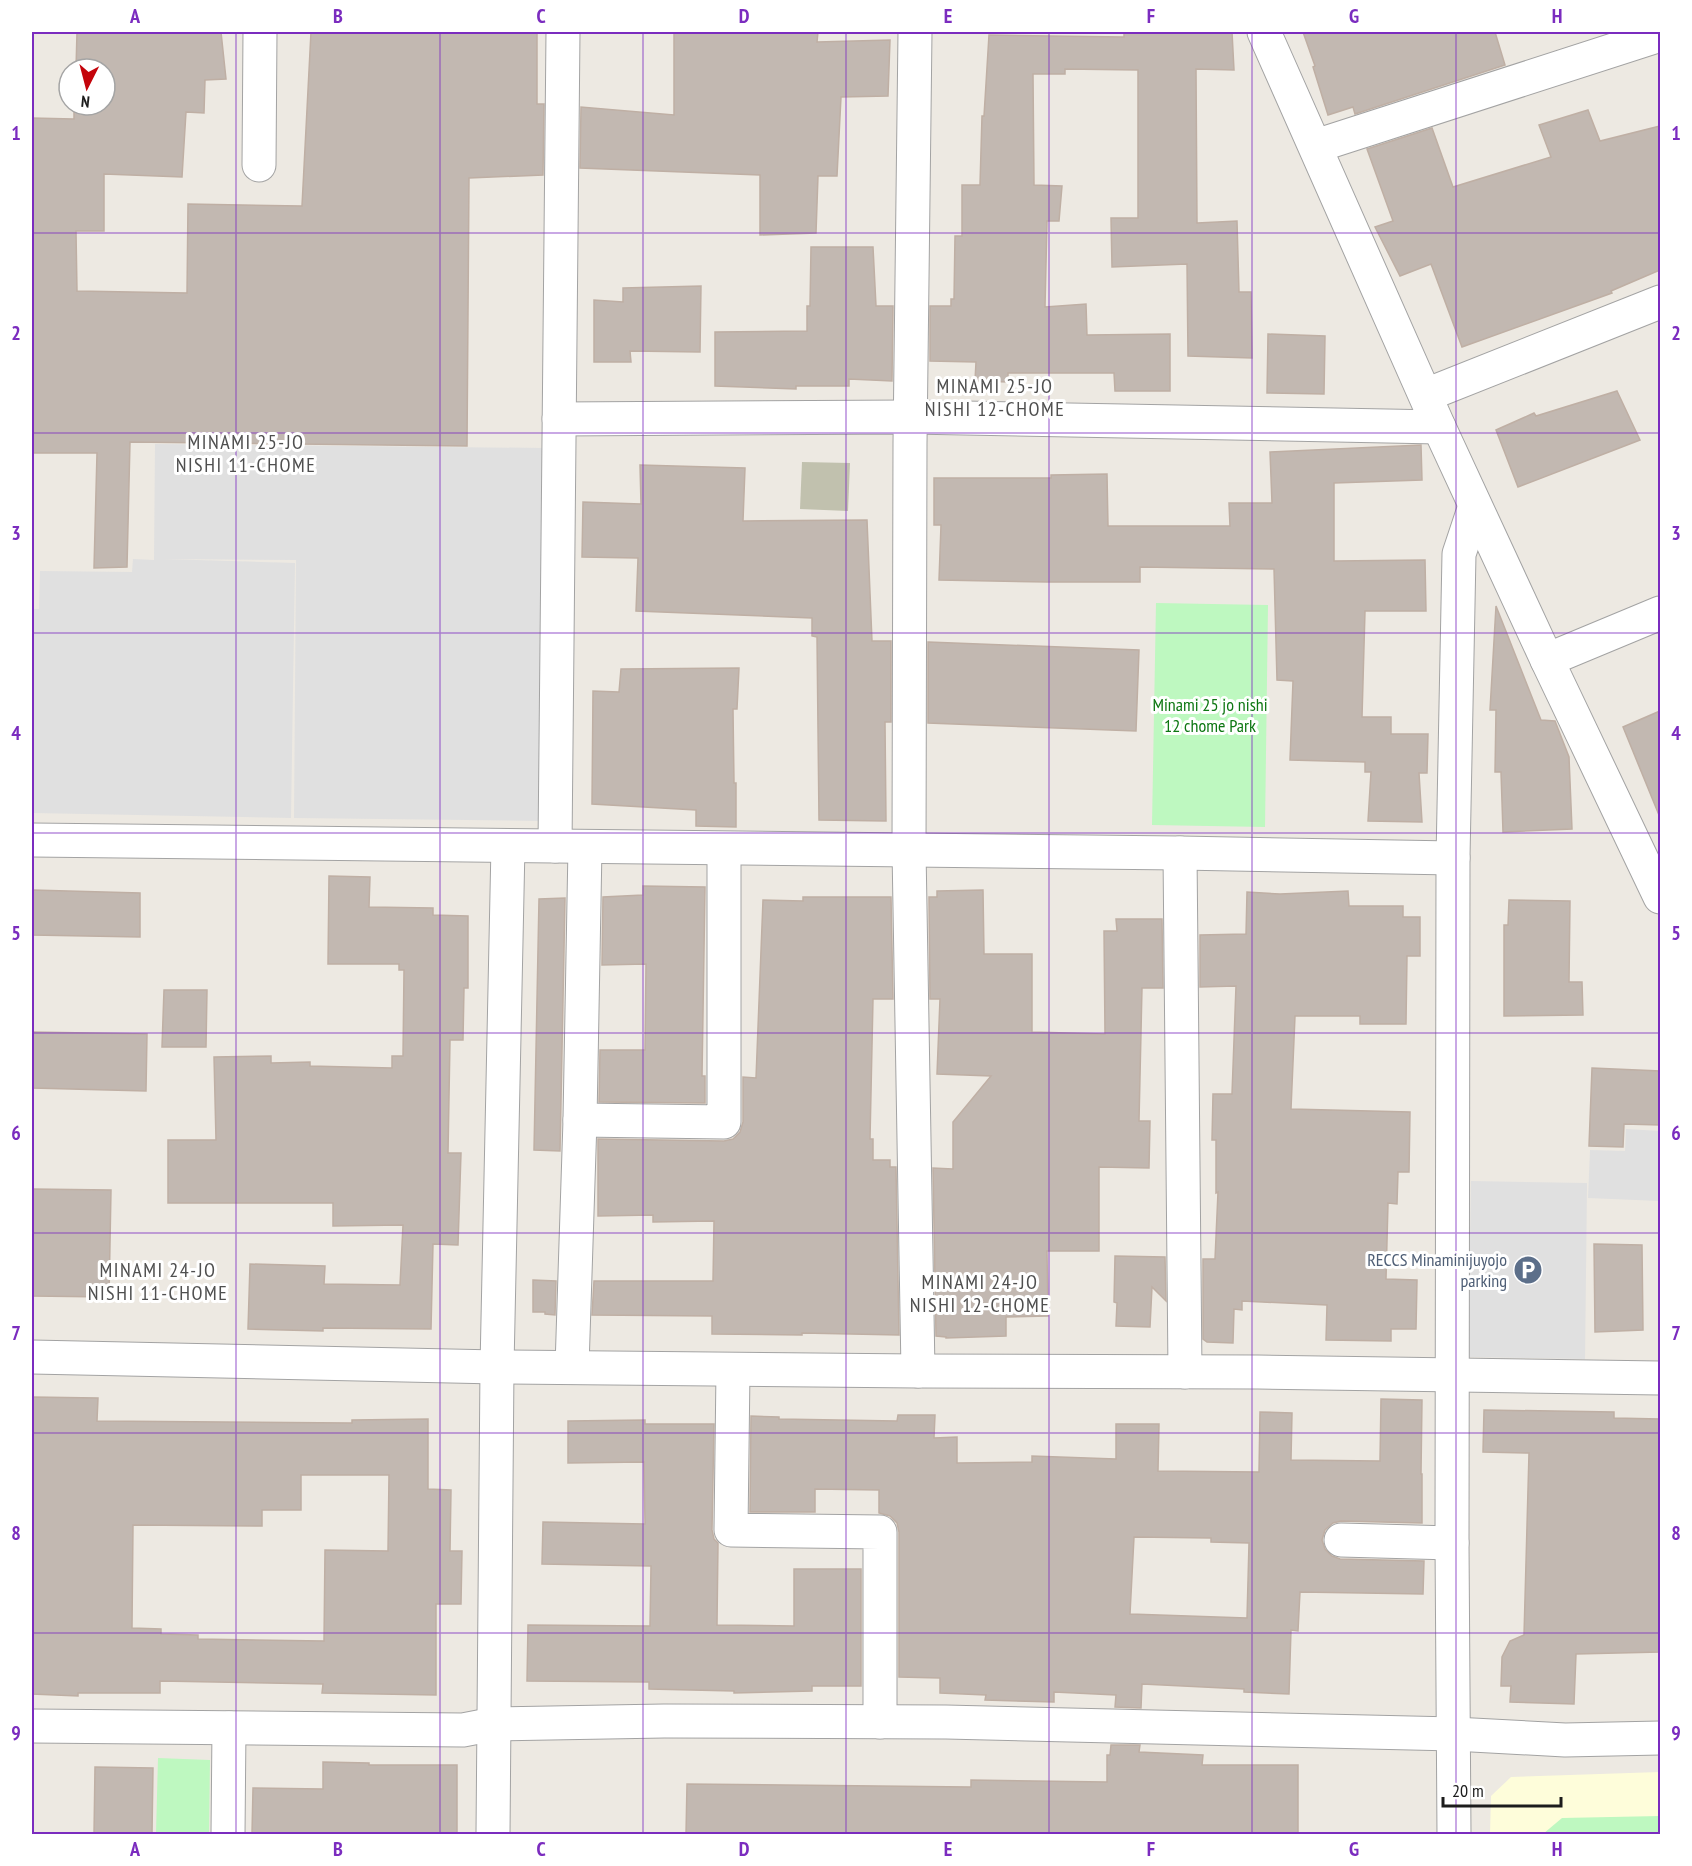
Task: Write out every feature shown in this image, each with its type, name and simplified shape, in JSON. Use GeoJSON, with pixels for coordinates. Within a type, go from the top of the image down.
{"type":"FeatureCollection","features":[{"type":"Feature","properties":{"kind":"street"},"geometry":{"type":"LineString","coordinates":[[259,165],[260,32]]}},
{"type":"Feature","properties":{"kind":"street"},"geometry":{"type":"LineString","coordinates":[[563,32],[559,419],[570,847],[580,1120],[572,1367]]}},
{"type":"Feature","properties":{"kind":"street"},"geometry":{"type":"LineString","coordinates":[[915,32],[910,417],[909,850],[918,1371]]}},
{"type":"Feature","properties":{"kind":"street"},"geometry":{"type":"LineString","coordinates":[[1264,32],[1475,506],[1660,897]]}},
{"type":"Feature","properties":{"kind":"street"},"geometry":{"type":"LineString","coordinates":[[1316,146],[1660,35]]}},
{"type":"Feature","properties":{"kind":"street"},"geometry":{"type":"LineString","coordinates":[[1426,395],[1660,302]]}},
{"type":"Feature","properties":{"kind":"street"},"geometry":{"type":"LineString","coordinates":[[559,419],[910,417],[1439,427]]}},
{"type":"Feature","properties":{"kind":"street"},"geometry":{"type":"LineString","coordinates":[[1454,1834],[1453,858],[1458,554],[1475,506]]}},
{"type":"Feature","properties":{"kind":"street"},"geometry":{"type":"LineString","coordinates":[[1547,660],[1660,613]]}},
{"type":"Feature","properties":{"kind":"street"},"geometry":{"type":"LineString","coordinates":[[32,840],[1453,858]]}},
{"type":"Feature","properties":{"kind":"street"},"geometry":{"type":"LineString","coordinates":[[493,1834],[497,1367],[508,846]]}},
{"type":"Feature","properties":{"kind":"street"},"geometry":{"type":"LineString","coordinates":[[580,1120],[724,1122],[724,849]]}},
{"type":"Feature","properties":{"kind":"street"},"geometry":{"type":"LineString","coordinates":[[1180,853],[1185,1372]]}},
{"type":"Feature","properties":{"kind":"street"},"geometry":{"type":"LineString","coordinates":[[32,1357],[497,1367],[1660,1378]]}},
{"type":"Feature","properties":{"kind":"street"},"geometry":{"type":"LineString","coordinates":[[733,1370],[731,1530],[879,1532],[880,1722]]}},
{"type":"Feature","properties":{"kind":"street"},"geometry":{"type":"LineString","coordinates":[[1341,1540],[1452,1543]]}},
{"type":"Feature","properties":{"kind":"street"},"geometry":{"type":"LineString","coordinates":[[32,1726],[463,1730],[494,1724],[664,1721],[880,1722],[1454,1734],[1565,1740],[1660,1737]]}},
{"type":"Feature","properties":{"kind":"street"},"geometry":{"type":"LineString","coordinates":[[228,1834],[229,1728]]}},
{"type":"Feature","properties":{"kind":"shaded area"},"geometry":{"type":"Polygon","coordinates":[[[155,444],[545,448],[541,821],[294,818],[296,560],[163,559],[295,563],[291,818],[32,813],[32,609],[39,609],[40,571],[132,572],[133,559],[154,560],[155,444]]]}},
{"type":"Feature","properties":{"kind":"shaded area"},"geometry":{"type":"Polygon","coordinates":[[[802,462],[850,463],[848,511],[800,509],[802,462]]]}},
{"type":"Feature","properties":{"kind":"shaded area"},"geometry":{"type":"Polygon","coordinates":[[[1626,1129],[1660,1131],[1660,1201],[1588,1198],[1590,1150],[1625,1151],[1626,1129]]]}},
{"type":"Feature","properties":{"kind":"shaded area","name":"RECCS Minaminijuyojo parking"},"geometry":{"type":"Polygon","coordinates":[[[1471,1181],[1587,1183],[1585,1359],[1468,1357],[1471,1181]]]}},
{"type":"Feature","properties":{"kind":"shaded area"},"geometry":{"type":"Polygon","coordinates":[[[1660,1772],[1660,1834],[1490,1834],[1491,1796],[1511,1777],[1660,1772]]]}},
{"type":"Feature","properties":{"kind":"green space","name":"Minami 25 jo nishi 12 chome Park"},"geometry":{"type":"Polygon","coordinates":[[[1156,603],[1268,605],[1265,827],[1152,825],[1156,603]]]}},
{"type":"Feature","properties":{"kind":"green space"},"geometry":{"type":"Polygon","coordinates":[[[158,1758],[210,1760],[209,1834],[156,1834],[158,1758]]]}},
{"type":"Feature","properties":{"kind":"green space"},"geometry":{"type":"Polygon","coordinates":[[[1660,1816],[1660,1834],[1543,1834],[1562,1818],[1660,1816]]]}},
{"type":"Feature","properties":{"kind":"building"},"geometry":{"type":"Polygon","coordinates":[[[77,32],[221,32],[226,79],[205,80],[204,113],[186,112],[182,177],[104,174],[104,231],[76,231],[77,291],[187,293],[188,204],[302,206],[311,32],[537,32],[537,104],[544,104],[543,175],[469,178],[467,446],[130,442],[127,567],[94,568],[97,453],[32,453],[32,118],[117,117],[117,57],[76,57],[77,32]]]}},
{"type":"Feature","properties":{"kind":"building"},"geometry":{"type":"Polygon","coordinates":[[[674,32],[818,32],[817,42],[890,40],[888,96],[841,97],[837,176],[818,176],[816,233],[760,235],[760,175],[580,168],[581,107],[674,115],[674,32]]]}},
{"type":"Feature","properties":{"kind":"building"},"geometry":{"type":"Polygon","coordinates":[[[1124,32],[1232,32],[1234,70],[1196,69],[1197,223],[1237,221],[1239,292],[1251,292],[1252,358],[1188,356],[1187,264],[1112,267],[1111,218],[1138,218],[1138,70],[1065,69],[1065,74],[1033,74],[1034,185],[1062,186],[1059,221],[1047,221],[1045,307],[1086,304],[1087,335],[1170,334],[1170,391],[1115,391],[1114,373],[1008,373],[1008,382],[975,381],[976,362],[930,361],[930,306],[951,306],[951,299],[954,299],[955,236],[962,236],[962,185],[980,185],[982,116],[984,116],[989,35],[1124,37],[1124,32]]]}},
{"type":"Feature","properties":{"kind":"building"},"geometry":{"type":"Polygon","coordinates":[[[1303,32],[1495,32],[1505,65],[1355,114],[1353,107],[1328,115],[1303,32]]]}},
{"type":"Feature","properties":{"kind":"building"},"geometry":{"type":"Polygon","coordinates":[[[1588,110],[1600,141],[1660,126],[1660,270],[1611,291],[1612,293],[1462,347],[1431,264],[1400,276],[1375,227],[1393,221],[1367,149],[1432,128],[1453,187],[1551,157],[1539,125],[1588,110]]]}},
{"type":"Feature","properties":{"kind":"building"},"geometry":{"type":"Polygon","coordinates":[[[811,247],[873,247],[876,306],[893,306],[892,381],[849,379],[849,386],[796,386],[796,389],[715,386],[715,332],[807,331],[807,306],[810,306],[811,247]]]}},
{"type":"Feature","properties":{"kind":"building"},"geometry":{"type":"Polygon","coordinates":[[[701,286],[700,352],[630,351],[631,362],[594,362],[594,300],[623,302],[623,288],[701,286]]]}},
{"type":"Feature","properties":{"kind":"building"},"geometry":{"type":"Polygon","coordinates":[[[1268,334],[1325,336],[1324,394],[1267,393],[1268,334]]]}},
{"type":"Feature","properties":{"kind":"building"},"geometry":{"type":"Polygon","coordinates":[[[1617,391],[1640,440],[1518,487],[1496,430],[1534,413],[1536,416],[1617,391]]]}},
{"type":"Feature","properties":{"kind":"building"},"geometry":{"type":"Polygon","coordinates":[[[1421,445],[1422,480],[1334,483],[1334,561],[1425,560],[1426,611],[1365,611],[1362,717],[1391,717],[1391,734],[1428,734],[1427,773],[1419,773],[1422,822],[1368,821],[1371,772],[1365,772],[1365,762],[1290,760],[1293,681],[1277,680],[1274,569],[1140,567],[1140,582],[939,580],[941,525],[934,525],[934,478],[1051,478],[1051,475],[1107,474],[1108,526],[1230,526],[1229,503],[1272,503],[1270,452],[1421,445]]]}},
{"type":"Feature","properties":{"kind":"building"},"geometry":{"type":"Polygon","coordinates":[[[640,465],[745,468],[743,521],[867,520],[872,641],[891,641],[891,722],[885,722],[886,821],[819,820],[817,637],[812,636],[812,618],[636,611],[638,558],[582,557],[583,502],[641,504],[640,465]]]}},
{"type":"Feature","properties":{"kind":"building"},"geometry":{"type":"Polygon","coordinates":[[[1496,606],[1541,720],[1555,721],[1569,757],[1572,829],[1503,832],[1501,772],[1495,772],[1496,710],[1490,710],[1496,606]]]}},
{"type":"Feature","properties":{"kind":"building"},"geometry":{"type":"Polygon","coordinates":[[[928,642],[1139,650],[1136,731],[928,723],[928,642]]]}},
{"type":"Feature","properties":{"kind":"building"},"geometry":{"type":"Polygon","coordinates":[[[739,668],[737,709],[733,709],[736,827],[696,826],[696,810],[592,804],[593,691],[619,692],[621,669],[739,668]]]}},
{"type":"Feature","properties":{"kind":"building"},"geometry":{"type":"Polygon","coordinates":[[[1660,711],[1660,815],[1659,815],[1623,727],[1660,711]]]}},
{"type":"Feature","properties":{"kind":"building"},"geometry":{"type":"Polygon","coordinates":[[[329,876],[370,877],[369,907],[433,908],[433,915],[468,916],[468,988],[464,988],[463,1040],[450,1040],[448,1153],[461,1153],[458,1245],[433,1244],[431,1329],[323,1328],[323,1331],[248,1329],[250,1264],[325,1266],[324,1284],[400,1285],[403,1225],[333,1226],[333,1203],[168,1203],[168,1140],[216,1140],[214,1057],[271,1056],[271,1063],[310,1062],[310,1066],[392,1068],[392,1056],[403,1056],[404,970],[399,970],[399,964],[328,964],[329,876]]]}},
{"type":"Feature","properties":{"kind":"building"},"geometry":{"type":"Polygon","coordinates":[[[643,886],[705,887],[702,1076],[705,1076],[705,1103],[599,1102],[600,1050],[645,1050],[646,964],[602,965],[603,897],[643,895],[643,886]]]}},
{"type":"Feature","properties":{"kind":"building"},"geometry":{"type":"Polygon","coordinates":[[[32,890],[140,893],[140,937],[32,935],[32,890]]]}},
{"type":"Feature","properties":{"kind":"building"},"geometry":{"type":"Polygon","coordinates":[[[983,890],[984,954],[1032,954],[1032,1032],[1105,1034],[1104,931],[1117,931],[1116,919],[1162,919],[1163,988],[1142,988],[1139,1121],[1150,1121],[1149,1168],[1099,1167],[1099,1251],[1047,1251],[1048,1316],[1006,1317],[1006,1336],[946,1338],[936,1336],[933,1168],[953,1169],[953,1122],[991,1076],[937,1074],[940,999],[930,999],[929,897],[937,897],[937,891],[983,890]]]}},
{"type":"Feature","properties":{"kind":"building"},"geometry":{"type":"Polygon","coordinates":[[[1348,891],[1349,906],[1403,906],[1403,917],[1420,917],[1420,956],[1407,956],[1406,1024],[1360,1024],[1360,1016],[1295,1016],[1291,1109],[1410,1112],[1409,1172],[1398,1172],[1397,1204],[1388,1203],[1386,1279],[1417,1280],[1416,1329],[1391,1329],[1391,1341],[1326,1340],[1327,1305],[1242,1301],[1242,1310],[1234,1309],[1233,1343],[1207,1342],[1203,1339],[1203,1259],[1215,1259],[1218,1192],[1216,1193],[1216,1140],[1212,1140],[1213,1094],[1232,1094],[1236,986],[1200,987],[1200,935],[1246,934],[1247,892],[1280,894],[1348,891]]]}},
{"type":"Feature","properties":{"kind":"building"},"geometry":{"type":"Polygon","coordinates":[[[803,897],[891,897],[893,999],[873,999],[870,1139],[873,1139],[873,1160],[890,1160],[890,1167],[896,1167],[899,1335],[712,1334],[712,1316],[592,1315],[594,1281],[713,1281],[714,1221],[653,1222],[653,1215],[598,1216],[598,1139],[724,1141],[733,1139],[740,1132],[743,1122],[743,1077],[756,1078],[763,900],[803,901],[803,897]]]}},
{"type":"Feature","properties":{"kind":"building"},"geometry":{"type":"Polygon","coordinates":[[[565,898],[560,1151],[534,1150],[539,899],[565,898]]]}},
{"type":"Feature","properties":{"kind":"building"},"geometry":{"type":"Polygon","coordinates":[[[1509,900],[1570,901],[1569,982],[1582,982],[1583,1015],[1504,1016],[1504,925],[1508,925],[1509,900]]]}},
{"type":"Feature","properties":{"kind":"building"},"geometry":{"type":"Polygon","coordinates":[[[164,990],[207,990],[206,1047],[162,1047],[164,990]]]}},
{"type":"Feature","properties":{"kind":"building"},"geometry":{"type":"Polygon","coordinates":[[[32,1032],[147,1034],[146,1091],[32,1088],[32,1032]]]}},
{"type":"Feature","properties":{"kind":"building"},"geometry":{"type":"Polygon","coordinates":[[[1592,1068],[1660,1071],[1660,1125],[1624,1124],[1623,1147],[1589,1146],[1592,1068]]]}},
{"type":"Feature","properties":{"kind":"building"},"geometry":{"type":"Polygon","coordinates":[[[32,1189],[111,1190],[109,1297],[32,1296],[32,1189]]]}},
{"type":"Feature","properties":{"kind":"building"},"geometry":{"type":"Polygon","coordinates":[[[1594,1244],[1642,1245],[1643,1330],[1595,1332],[1594,1244]]]}},
{"type":"Feature","properties":{"kind":"building"},"geometry":{"type":"Polygon","coordinates":[[[1115,1256],[1165,1257],[1166,1301],[1152,1287],[1150,1327],[1116,1326],[1115,1256]]]}},
{"type":"Feature","properties":{"kind":"building"},"geometry":{"type":"Polygon","coordinates":[[[533,1280],[556,1281],[555,1315],[533,1312],[533,1280]]]}},
{"type":"Feature","properties":{"kind":"building"},"geometry":{"type":"Polygon","coordinates":[[[32,1397],[98,1398],[97,1421],[352,1423],[352,1420],[428,1419],[428,1489],[451,1490],[450,1551],[462,1551],[461,1604],[436,1604],[436,1695],[322,1693],[323,1684],[160,1681],[160,1693],[78,1693],[78,1696],[32,1694],[32,1397]],[[301,1475],[301,1510],[262,1510],[262,1526],[133,1525],[132,1628],[161,1629],[161,1634],[198,1635],[198,1639],[324,1641],[325,1550],[388,1551],[389,1475],[301,1475]]]}},
{"type":"Feature","properties":{"kind":"building"},"geometry":{"type":"Polygon","coordinates":[[[1381,1399],[1422,1400],[1422,1523],[1341,1521],[1333,1523],[1325,1530],[1322,1540],[1325,1549],[1332,1556],[1340,1559],[1424,1561],[1423,1594],[1300,1592],[1298,1631],[1291,1630],[1289,1694],[1244,1692],[1244,1689],[1142,1684],[1141,1708],[1115,1707],[1116,1695],[1054,1692],[1054,1702],[985,1700],[986,1695],[940,1693],[940,1678],[899,1677],[899,1532],[897,1523],[890,1516],[879,1513],[879,1490],[815,1489],[815,1512],[750,1512],[751,1416],[779,1417],[779,1419],[897,1421],[898,1415],[935,1415],[934,1438],[957,1437],[957,1463],[1032,1462],[1032,1456],[1116,1459],[1116,1424],[1159,1424],[1158,1471],[1259,1472],[1260,1412],[1292,1413],[1291,1460],[1380,1461],[1381,1399]],[[1134,1537],[1130,1614],[1247,1618],[1249,1543],[1211,1542],[1211,1538],[1134,1537]]]}},
{"type":"Feature","properties":{"kind":"building"},"geometry":{"type":"Polygon","coordinates":[[[1484,1410],[1614,1412],[1614,1418],[1660,1419],[1660,1652],[1576,1654],[1574,1704],[1510,1702],[1511,1686],[1501,1686],[1502,1657],[1510,1641],[1524,1635],[1529,1453],[1483,1452],[1484,1410]]]}},
{"type":"Feature","properties":{"kind":"building"},"geometry":{"type":"Polygon","coordinates":[[[645,1420],[645,1424],[714,1424],[712,1530],[714,1539],[718,1543],[717,1625],[794,1626],[794,1569],[861,1569],[861,1686],[812,1686],[812,1691],[734,1693],[734,1691],[649,1689],[649,1682],[527,1681],[528,1625],[650,1626],[651,1566],[542,1564],[543,1522],[645,1524],[644,1462],[568,1463],[568,1421],[645,1420]]]}},
{"type":"Feature","properties":{"kind":"building"},"geometry":{"type":"Polygon","coordinates":[[[1111,1745],[1140,1745],[1139,1752],[1203,1755],[1202,1765],[1298,1765],[1298,1834],[686,1834],[687,1784],[971,1787],[971,1780],[1107,1782],[1107,1755],[1110,1755],[1111,1745]]]}},
{"type":"Feature","properties":{"kind":"building"},"geometry":{"type":"Polygon","coordinates":[[[323,1762],[369,1763],[369,1765],[457,1765],[457,1834],[252,1834],[253,1788],[323,1789],[323,1762]]]}},
{"type":"Feature","properties":{"kind":"building"},"geometry":{"type":"Polygon","coordinates":[[[95,1767],[153,1768],[152,1834],[94,1834],[95,1767]]]}},
{"type":"Feature","properties":{"kind":"place","name":"RECCS Minaminijuyojo parking"},"geometry":{"type":"Point","coordinates":[1528,1270]}},
{"type":"Feature","properties":{"kind":"district","name":"MINAMI 25-JO NISHI 12-CHOME"},"geometry":{"type":"Point","coordinates":[995,398]}},
{"type":"Feature","properties":{"kind":"district","name":"MINAMI 25-JO NISHI 11-CHOME"},"geometry":{"type":"Point","coordinates":[246,454]}},
{"type":"Feature","properties":{"kind":"district","name":"MINAMI 24-JO NISHI 11-CHOME"},"geometry":{"type":"Point","coordinates":[158,1282]}},
{"type":"Feature","properties":{"kind":"district","name":"MINAMI 24-JO NISHI 12-CHOME"},"geometry":{"type":"Point","coordinates":[980,1294]}}]}
